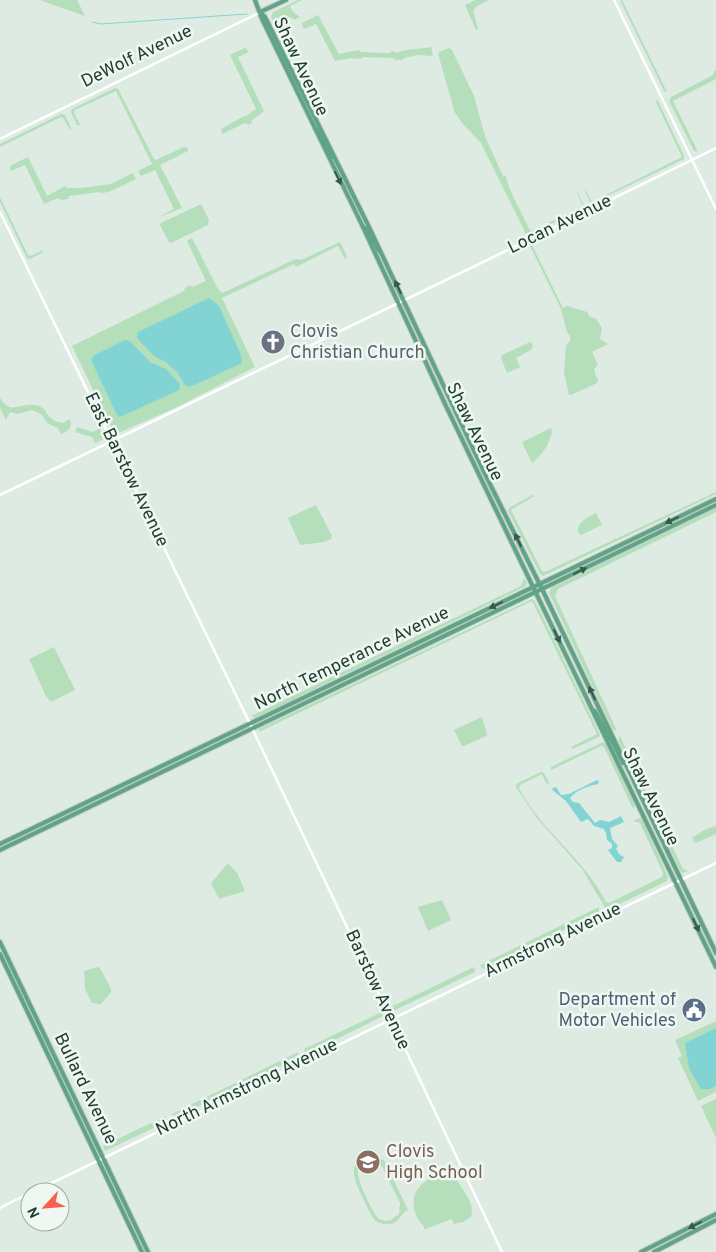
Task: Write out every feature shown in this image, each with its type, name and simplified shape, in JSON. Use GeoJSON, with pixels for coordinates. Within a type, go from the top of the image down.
{"type":"FeatureCollection","features":[{"type":"Feature","properties":{"kind":"main road"},"geometry":{"type":"LineString","coordinates":[[255,0],[260,12]]}},
{"type":"Feature","properties":{"kind":"main road","name":"DeWolf Avenue"},"geometry":{"type":"LineString","coordinates":[[260,12],[286,0]]}},
{"type":"Feature","properties":{"kind":"main road","name":"Shaw Avenue"},"geometry":{"type":"LineString","coordinates":[[260,12],[464,444],[716,967]]}},
{"type":"Feature","properties":{"kind":"main road","name":"Shaw Avenue"},"geometry":{"type":"LineString","coordinates":[[260,12],[266,17],[384,258],[484,472],[716,952]]}},
{"type":"Feature","properties":{"kind":"main road"},"geometry":{"type":"LineString","coordinates":[[294,86],[298,88],[313,113]]}},
{"type":"Feature","properties":{"kind":"main road"},"geometry":{"type":"LineString","coordinates":[[312,124],[334,157]]}},
{"type":"Feature","properties":{"kind":"main road"},"geometry":{"type":"LineString","coordinates":[[362,228],[367,229],[384,258]]}},
{"type":"Feature","properties":{"kind":"main road"},"geometry":{"type":"LineString","coordinates":[[464,444],[469,447],[484,472]]}},
{"type":"Feature","properties":{"kind":"main road"},"geometry":{"type":"LineString","coordinates":[[482,481],[489,487],[498,506],[502,508]]}},
{"type":"Feature","properties":{"kind":"main road","name":"North Temperance Avenue"},"geometry":{"type":"LineString","coordinates":[[0,850],[539,583],[716,499]]}},
{"type":"Feature","properties":{"kind":"main road","name":"North Temperance Avenue"},"geometry":{"type":"LineString","coordinates":[[0,844],[536,592],[716,505]]}},
{"type":"Feature","properties":{"kind":"main road"},"geometry":{"type":"LineString","coordinates":[[590,703],[599,715],[607,733],[613,736]]}},
{"type":"Feature","properties":{"kind":"main road"},"geometry":{"type":"LineString","coordinates":[[606,737],[611,739],[621,760],[629,771]]}},
{"type":"Feature","properties":{"kind":"main road","name":"Bullard Avenue"},"geometry":{"type":"LineString","coordinates":[[0,942],[142,1252]]}},
{"type":"Feature","properties":{"kind":"main road","name":"Bullard Avenue"},"geometry":{"type":"LineString","coordinates":[[0,954],[147,1250]]}},
{"type":"Feature","properties":{"kind":"main road"},"geometry":{"type":"LineString","coordinates":[[641,1252],[716,1214]]}},
{"type":"Feature","properties":{"kind":"main road"},"geometry":{"type":"LineString","coordinates":[[654,1252],[716,1220]]}},
{"type":"Feature","properties":{"kind":"main road","name":"Bullard Avenue"},"geometry":{"type":"LineString","coordinates":[[130,1226],[134,1228],[147,1250]]}},
{"type":"Feature","properties":{"kind":"street"},"geometry":{"type":"LineString","coordinates":[[614,0],[716,209]]}},
{"type":"Feature","properties":{"kind":"street","name":"DeWolf Avenue"},"geometry":{"type":"LineString","coordinates":[[0,139],[260,12]]}},
{"type":"Feature","properties":{"kind":"street","name":"Locan Avenue"},"geometry":{"type":"LineString","coordinates":[[0,495],[716,148]]}},
{"type":"Feature","properties":{"kind":"street","name":"East Barstow Avenue"},"geometry":{"type":"LineString","coordinates":[[0,212],[251,726]]}},
{"type":"Feature","properties":{"kind":"street","name":"Barstow Avenue"},"geometry":{"type":"LineString","coordinates":[[251,726],[502,1252]]}},
{"type":"Feature","properties":{"kind":"street","name":"Armstrong Avenue"},"geometry":{"type":"LineString","coordinates":[[391,1019],[716,863]]}},
{"type":"Feature","properties":{"kind":"street","name":"North Armstrong Avenue"},"geometry":{"type":"LineString","coordinates":[[101,1159],[391,1019]]}},
{"type":"Feature","properties":{"kind":"street"},"geometry":{"type":"LineString","coordinates":[[54,1182],[101,1159]]}},
{"type":"Feature","properties":{"kind":"street"},"geometry":{"type":"LineString","coordinates":[[0,1208],[20,1198]]}},
{"type":"Feature","properties":{"kind":"green space"},"geometry":{"type":"Polygon","coordinates":[[[40,0],[77,0],[85,16],[45,2],[40,0]]]}},
{"type":"Feature","properties":{"kind":"green space"},"geometry":{"type":"Polygon","coordinates":[[[298,0],[302,0],[290,6],[293,12],[300,17],[295,20],[290,17],[275,24],[271,17],[273,12],[298,0]]]}},
{"type":"Feature","properties":{"kind":"green space"},"geometry":{"type":"Polygon","coordinates":[[[476,0],[489,0],[473,10],[478,29],[476,30],[465,5],[476,0]]]}},
{"type":"Feature","properties":{"kind":"green space"},"geometry":{"type":"Polygon","coordinates":[[[620,0],[622,0],[667,92],[664,91],[620,0]]]}},
{"type":"Feature","properties":{"kind":"green space"},"geometry":{"type":"Polygon","coordinates":[[[318,15],[339,54],[359,50],[360,52],[390,53],[392,51],[397,53],[431,47],[433,56],[418,55],[402,60],[363,57],[361,59],[352,58],[335,61],[316,24],[304,29],[302,25],[302,23],[318,15]]]}},
{"type":"Feature","properties":{"kind":"green space"},"geometry":{"type":"Polygon","coordinates":[[[245,48],[249,52],[238,57],[264,111],[251,121],[252,123],[248,125],[245,123],[222,134],[221,129],[256,109],[230,55],[245,48]]]}},
{"type":"Feature","properties":{"kind":"green space"},"geometry":{"type":"Polygon","coordinates":[[[449,48],[452,50],[474,96],[485,136],[503,176],[506,176],[512,195],[530,230],[532,231],[583,206],[577,193],[584,208],[527,236],[481,143],[455,113],[438,54],[449,48]]]}},
{"type":"Feature","properties":{"kind":"green space"},"geometry":{"type":"Polygon","coordinates":[[[714,71],[716,71],[716,79],[673,101],[698,152],[694,151],[669,101],[671,97],[713,75],[714,71]]]}},
{"type":"Feature","properties":{"kind":"green space"},"geometry":{"type":"Polygon","coordinates":[[[115,88],[118,89],[154,159],[156,160],[184,147],[188,148],[188,151],[160,165],[182,208],[157,218],[174,209],[155,170],[141,176],[138,171],[152,164],[116,91],[75,110],[74,113],[80,125],[77,125],[71,112],[72,109],[115,88]]]}},
{"type":"Feature","properties":{"kind":"green space"},"geometry":{"type":"Polygon","coordinates":[[[655,100],[658,101],[684,159],[591,204],[585,189],[592,202],[682,157],[655,100]]]}},
{"type":"Feature","properties":{"kind":"green space"},"geometry":{"type":"Polygon","coordinates":[[[61,114],[65,115],[71,128],[70,130],[61,117],[0,147],[0,144],[61,114]]]}},
{"type":"Feature","properties":{"kind":"green space"},"geometry":{"type":"Polygon","coordinates":[[[28,157],[47,196],[65,186],[67,188],[81,188],[111,184],[133,173],[136,179],[109,192],[69,196],[68,199],[61,200],[58,198],[44,204],[25,165],[11,171],[10,166],[28,157]]]}},
{"type":"Feature","properties":{"kind":"green space"},"geometry":{"type":"Polygon","coordinates":[[[0,197],[28,255],[31,256],[43,250],[42,253],[30,259],[27,258],[0,202],[0,197]]]}},
{"type":"Feature","properties":{"kind":"green space"},"geometry":{"type":"Polygon","coordinates":[[[201,204],[209,220],[208,225],[171,243],[169,242],[160,225],[161,223],[201,204]]]}},
{"type":"Feature","properties":{"kind":"green space"},"geometry":{"type":"Polygon","coordinates":[[[192,238],[218,289],[222,293],[296,259],[301,260],[340,242],[347,256],[345,259],[338,246],[296,267],[294,264],[222,298],[255,367],[173,409],[116,434],[72,346],[184,291],[190,285],[193,287],[206,281],[187,241],[192,238]]]}},
{"type":"Feature","properties":{"kind":"green space"},"geometry":{"type":"Polygon","coordinates":[[[534,242],[533,247],[563,308],[567,306],[587,312],[589,316],[596,319],[602,328],[600,339],[608,344],[592,352],[598,365],[594,370],[598,380],[597,383],[571,395],[569,395],[564,372],[566,346],[570,341],[570,336],[567,332],[561,309],[530,246],[534,242]]]}},
{"type":"Feature","properties":{"kind":"green space"},"geometry":{"type":"Polygon","coordinates":[[[530,342],[533,345],[531,350],[516,358],[520,367],[507,373],[501,358],[502,355],[530,342]]]}},
{"type":"Feature","properties":{"kind":"green space"},"geometry":{"type":"Polygon","coordinates":[[[0,397],[7,406],[38,406],[55,421],[63,423],[70,419],[70,427],[61,434],[58,428],[47,423],[42,415],[32,410],[18,414],[10,412],[6,420],[0,408],[0,397]]]}},
{"type":"Feature","properties":{"kind":"green space"},"geometry":{"type":"Polygon","coordinates":[[[77,427],[93,432],[100,428],[104,439],[95,443],[92,437],[75,432],[77,427]]]}},
{"type":"Feature","properties":{"kind":"green space"},"geometry":{"type":"Polygon","coordinates":[[[551,428],[551,437],[547,445],[532,463],[522,442],[551,428]]]}},
{"type":"Feature","properties":{"kind":"green space"},"geometry":{"type":"Polygon","coordinates":[[[716,492],[716,494],[543,576],[540,574],[508,511],[509,508],[532,495],[534,496],[511,510],[542,571],[545,572],[716,492]]]}},
{"type":"Feature","properties":{"kind":"green space"},"geometry":{"type":"Polygon","coordinates":[[[316,505],[332,536],[331,539],[324,542],[300,545],[288,518],[316,505]]]}},
{"type":"Feature","properties":{"kind":"green space"},"geometry":{"type":"Polygon","coordinates":[[[716,508],[716,512],[558,589],[555,596],[617,731],[613,730],[549,593],[551,588],[716,508]]]}},
{"type":"Feature","properties":{"kind":"green space"},"geometry":{"type":"Polygon","coordinates":[[[596,513],[602,525],[581,535],[579,534],[578,527],[580,524],[596,513]]]}},
{"type":"Feature","properties":{"kind":"green space"},"geometry":{"type":"Polygon","coordinates":[[[524,578],[527,583],[526,586],[255,718],[251,716],[521,586],[524,578]]]}},
{"type":"Feature","properties":{"kind":"green space"},"geometry":{"type":"Polygon","coordinates":[[[532,599],[539,609],[600,735],[599,737],[572,749],[571,747],[597,734],[532,601],[259,732],[259,729],[532,599]]]}},
{"type":"Feature","properties":{"kind":"green space"},"geometry":{"type":"Polygon","coordinates":[[[54,647],[75,690],[51,702],[46,696],[29,659],[54,647]]]}},
{"type":"Feature","properties":{"kind":"green space"},"geometry":{"type":"Polygon","coordinates":[[[482,717],[486,736],[462,746],[454,730],[482,717]]]}},
{"type":"Feature","properties":{"kind":"green space"},"geometry":{"type":"Polygon","coordinates":[[[620,736],[683,869],[688,871],[681,872],[618,740],[620,736]]]}},
{"type":"Feature","properties":{"kind":"green space"},"geometry":{"type":"Polygon","coordinates":[[[603,742],[606,744],[635,804],[633,809],[604,747],[601,746],[551,770],[551,767],[603,742]]]}},
{"type":"Feature","properties":{"kind":"green space"},"geometry":{"type":"Polygon","coordinates":[[[541,772],[544,773],[549,783],[547,785],[542,774],[520,785],[519,788],[539,818],[597,886],[606,902],[609,903],[662,877],[663,873],[640,823],[633,821],[639,818],[642,819],[668,877],[667,881],[606,909],[582,869],[536,817],[516,787],[516,784],[541,772]]]}},
{"type":"Feature","properties":{"kind":"green space"},"geometry":{"type":"Polygon","coordinates":[[[716,826],[716,834],[696,843],[694,842],[692,838],[704,830],[716,826]]]}},
{"type":"Feature","properties":{"kind":"green space"},"geometry":{"type":"Polygon","coordinates":[[[228,863],[237,873],[245,891],[219,899],[211,883],[228,863]]]}},
{"type":"Feature","properties":{"kind":"green space"},"geometry":{"type":"Polygon","coordinates":[[[442,900],[451,920],[428,931],[418,907],[442,900]]]}},
{"type":"Feature","properties":{"kind":"green space"},"geometry":{"type":"Polygon","coordinates":[[[599,907],[599,913],[484,969],[480,965],[599,907]]]}},
{"type":"Feature","properties":{"kind":"green space"},"geometry":{"type":"Polygon","coordinates":[[[97,967],[100,968],[111,989],[111,992],[101,1004],[92,1003],[85,989],[84,971],[97,967]]]}},
{"type":"Feature","properties":{"kind":"green space"},"geometry":{"type":"Polygon","coordinates":[[[474,967],[475,972],[393,1011],[391,1007],[474,967]]]}},
{"type":"Feature","properties":{"kind":"green space"},"geometry":{"type":"Polygon","coordinates":[[[382,1012],[383,1016],[309,1053],[305,1052],[304,1049],[382,1012]]]}},
{"type":"Feature","properties":{"kind":"green space"},"geometry":{"type":"Polygon","coordinates":[[[716,1021],[716,1092],[698,1101],[678,1058],[682,1056],[675,1040],[716,1021]]]}},
{"type":"Feature","properties":{"kind":"green space"},"geometry":{"type":"Polygon","coordinates":[[[298,1052],[299,1057],[175,1118],[172,1114],[298,1052]]]}},
{"type":"Feature","properties":{"kind":"green space"},"geometry":{"type":"Polygon","coordinates":[[[716,1099],[716,1138],[701,1106],[716,1099]]]}},
{"type":"Feature","properties":{"kind":"green space"},"geometry":{"type":"Polygon","coordinates":[[[166,1116],[166,1122],[105,1151],[103,1146],[166,1116]]]}},
{"type":"Feature","properties":{"kind":"green space"},"geometry":{"type":"Polygon","coordinates":[[[371,1157],[384,1160],[408,1210],[393,1223],[382,1224],[378,1222],[373,1218],[369,1210],[355,1180],[354,1173],[354,1167],[362,1159],[371,1157]],[[369,1161],[364,1163],[358,1171],[358,1175],[376,1216],[380,1220],[391,1220],[399,1214],[400,1203],[383,1168],[378,1162],[369,1161]]]}},
{"type":"Feature","properties":{"kind":"green space"},"geometry":{"type":"Polygon","coordinates":[[[450,1172],[452,1176],[454,1175],[469,1201],[472,1211],[471,1217],[463,1222],[454,1224],[452,1219],[425,1229],[417,1217],[414,1206],[414,1198],[417,1191],[427,1181],[450,1172]]]}},
{"type":"Feature","properties":{"kind":"water"},"geometry":{"type":"Polygon","coordinates":[[[209,298],[219,306],[241,355],[242,363],[190,387],[185,385],[178,373],[166,362],[154,356],[137,338],[138,332],[209,298]]]}},
{"type":"Feature","properties":{"kind":"water"},"geometry":{"type":"Polygon","coordinates":[[[125,340],[130,341],[150,362],[166,369],[180,384],[179,390],[120,417],[117,415],[91,360],[93,356],[125,340]]]}},
{"type":"Feature","properties":{"kind":"water"},"geometry":{"type":"Polygon","coordinates":[[[597,780],[599,781],[598,784],[582,789],[570,798],[573,802],[579,803],[595,823],[600,820],[609,822],[621,816],[624,822],[610,828],[612,839],[618,846],[616,849],[624,857],[621,862],[617,862],[608,850],[612,848],[612,844],[607,840],[604,829],[594,826],[588,819],[581,822],[566,801],[551,789],[556,787],[561,795],[569,794],[597,780]]]}},
{"type":"Feature","properties":{"kind":"water"},"geometry":{"type":"Polygon","coordinates":[[[716,1028],[716,1086],[710,1089],[701,1089],[689,1068],[685,1043],[716,1028]]]}},
{"type":"Feature","properties":{"kind":"waterway"},"geometry":{"type":"LineString","coordinates":[[93,22],[100,24],[247,14]]}},
{"type":"Feature","properties":{"kind":"place","name":"Clovis Christian Church"},"geometry":{"type":"Point","coordinates":[273,342]}},
{"type":"Feature","properties":{"kind":"place","name":"Department of Motor Vehicles"},"geometry":{"type":"Point","coordinates":[694,1010]}},
{"type":"Feature","properties":{"kind":"place","name":"Clovis High School"},"geometry":{"type":"Point","coordinates":[368,1162]}}]}
